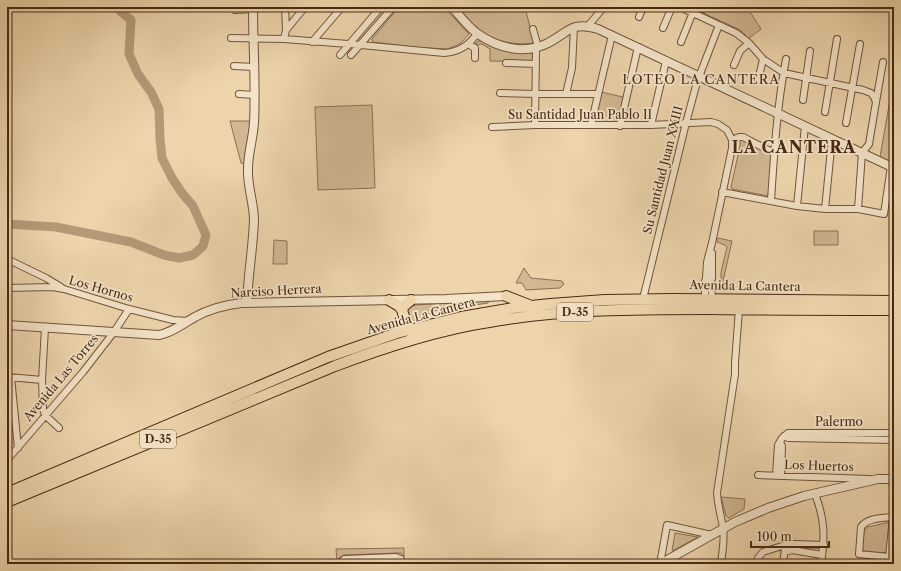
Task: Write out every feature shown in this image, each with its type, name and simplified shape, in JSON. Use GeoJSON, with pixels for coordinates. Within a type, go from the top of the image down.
{"type":"FeatureCollection","features":[{"type":"Feature","properties":{"kind":"highway"},"geometry":{"type":"LineString","coordinates":[[506,296],[532,306]]}},
{"type":"Feature","properties":{"kind":"highway"},"geometry":{"type":"LineString","coordinates":[[506,296],[510,300],[512,313]]}},
{"type":"Feature","properties":{"kind":"highway","name":"Avenida La Cantera"},"geometry":{"type":"LineString","coordinates":[[7,502],[309,376],[362,356],[415,339],[466,326],[532,306],[586,301],[643,299],[709,304],[739,309],[894,310]]}},
{"type":"Feature","properties":{"kind":"highway"},"geometry":{"type":"LineString","coordinates":[[389,300],[395,303],[402,310],[409,330],[415,339]]}},
{"type":"Feature","properties":{"kind":"highway"},"geometry":{"type":"LineString","coordinates":[[402,310],[411,300]]}},
{"type":"Feature","properties":{"kind":"highway","name":"Avenida La Cantera"},"geometry":{"type":"LineString","coordinates":[[7,493],[328,357],[368,342],[461,317],[512,313],[557,313],[709,304],[894,301]]}},
{"type":"Feature","properties":{"kind":"street"},"geometry":{"type":"LineString","coordinates":[[284,39],[286,30],[285,7]]}},
{"type":"Feature","properties":{"kind":"street"},"geometry":{"type":"LineString","coordinates":[[286,30],[305,7]]}},
{"type":"Feature","properties":{"kind":"street"},"geometry":{"type":"LineString","coordinates":[[312,42],[342,7]]}},
{"type":"Feature","properties":{"kind":"street"},"geometry":{"type":"LineString","coordinates":[[340,56],[381,7]]}},
{"type":"Feature","properties":{"kind":"street"},"geometry":{"type":"LineString","coordinates":[[351,55],[393,7]]}},
{"type":"Feature","properties":{"kind":"street"},"geometry":{"type":"LineString","coordinates":[[452,7],[477,33],[496,43],[513,48],[522,49],[537,47],[548,43],[574,27],[588,26],[598,28],[892,167],[884,214],[858,210],[797,206],[722,192]]}},
{"type":"Feature","properties":{"kind":"street"},"geometry":{"type":"LineString","coordinates":[[588,26],[603,7]]}},
{"type":"Feature","properties":{"kind":"street"},"geometry":{"type":"LineString","coordinates":[[639,17],[643,7]]}},
{"type":"Feature","properties":{"kind":"street"},"geometry":{"type":"LineString","coordinates":[[663,28],[672,7]]}},
{"type":"Feature","properties":{"kind":"street"},"geometry":{"type":"LineString","coordinates":[[680,7],[694,10],[736,33],[749,43],[763,59],[784,73],[830,82],[869,92],[874,97],[876,102]]}},
{"type":"Feature","properties":{"kind":"street"},"geometry":{"type":"LineString","coordinates":[[235,10],[253,8],[255,67],[254,125],[248,161],[248,172],[254,221],[247,303]]}},
{"type":"Feature","properties":{"kind":"street"},"geometry":{"type":"LineString","coordinates":[[681,42],[694,10]]}},
{"type":"Feature","properties":{"kind":"street","name":"Su Santidad Juan XXIII"},"geometry":{"type":"LineString","coordinates":[[643,299],[699,76],[719,25]]}},
{"type":"Feature","properties":{"kind":"street"},"geometry":{"type":"LineString","coordinates":[[566,94],[572,68],[574,27]]}},
{"type":"Feature","properties":{"kind":"street"},"geometry":{"type":"LineString","coordinates":[[533,29],[537,47],[535,125]]}},
{"type":"Feature","properties":{"kind":"street"},"geometry":{"type":"LineString","coordinates":[[231,38],[284,39],[444,53],[460,49],[469,43],[477,33]]}},
{"type":"Feature","properties":{"kind":"street"},"geometry":{"type":"LineString","coordinates":[[591,125],[612,34]]}},
{"type":"Feature","properties":{"kind":"street"},"geometry":{"type":"LineString","coordinates":[[825,112],[837,39]]}},
{"type":"Feature","properties":{"kind":"street"},"geometry":{"type":"LineString","coordinates":[[469,43],[475,48],[475,58]]}},
{"type":"Feature","properties":{"kind":"street"},"geometry":{"type":"LineString","coordinates":[[734,65],[740,51],[749,43]]}},
{"type":"Feature","properties":{"kind":"street"},"geometry":{"type":"LineString","coordinates":[[846,123],[860,44]]}},
{"type":"Feature","properties":{"kind":"street"},"geometry":{"type":"LineString","coordinates":[[620,126],[638,47]]}},
{"type":"Feature","properties":{"kind":"street"},"geometry":{"type":"LineString","coordinates":[[803,100],[810,51]]}},
{"type":"Feature","properties":{"kind":"street"},"geometry":{"type":"LineString","coordinates":[[758,81],[763,59]]}},
{"type":"Feature","properties":{"kind":"street"},"geometry":{"type":"LineString","coordinates":[[771,201],[778,114],[786,59]]}},
{"type":"Feature","properties":{"kind":"street"},"geometry":{"type":"LineString","coordinates":[[651,125],[666,61]]}},
{"type":"Feature","properties":{"kind":"street"},"geometry":{"type":"LineString","coordinates":[[858,210],[862,153],[869,144],[883,62]]}},
{"type":"Feature","properties":{"kind":"street"},"geometry":{"type":"LineString","coordinates":[[506,64],[536,64]]}},
{"type":"Feature","properties":{"kind":"street"},"geometry":{"type":"LineString","coordinates":[[234,66],[255,67]]}},
{"type":"Feature","properties":{"kind":"street"},"geometry":{"type":"LineString","coordinates":[[500,93],[598,94]]}},
{"type":"Feature","properties":{"kind":"street"},"geometry":{"type":"LineString","coordinates":[[239,94],[254,95]]}},
{"type":"Feature","properties":{"kind":"street","name":"Su Santidad Juan Pablo II"},"geometry":{"type":"LineString","coordinates":[[492,127],[535,125],[620,126],[712,122],[727,130],[732,140]]}},
{"type":"Feature","properties":{"kind":"street"},"geometry":{"type":"LineString","coordinates":[[797,206],[805,126]]}},
{"type":"Feature","properties":{"kind":"street"},"geometry":{"type":"LineString","coordinates":[[709,304],[712,243],[732,148],[732,140],[743,137],[774,153]]}},
{"type":"Feature","properties":{"kind":"street"},"geometry":{"type":"LineString","coordinates":[[825,209],[832,139]]}},
{"type":"Feature","properties":{"kind":"street"},"geometry":{"type":"LineString","coordinates":[[7,259],[46,278],[64,289]]}},
{"type":"Feature","properties":{"kind":"street","name":"Los Hornos"},"geometry":{"type":"LineString","coordinates":[[7,288],[52,287],[64,289],[129,309],[173,320],[188,321]]}},
{"type":"Feature","properties":{"kind":"street","name":"Narciso Herrera"},"geometry":{"type":"LineString","coordinates":[[7,325],[159,335],[173,331],[205,312],[231,304],[411,300],[506,296]]}},
{"type":"Feature","properties":{"kind":"street","name":"Avenida Las Torres"},"geometry":{"type":"LineString","coordinates":[[7,460],[83,372],[114,332],[129,309]]}},
{"type":"Feature","properties":{"kind":"street"},"geometry":{"type":"LineString","coordinates":[[721,564],[723,529],[717,493],[735,374],[739,309]]}},
{"type":"Feature","properties":{"kind":"street"},"geometry":{"type":"LineString","coordinates":[[45,328],[42,380],[43,408],[45,415],[60,428]]}},
{"type":"Feature","properties":{"kind":"street"},"geometry":{"type":"LineString","coordinates":[[18,448],[9,377],[42,380]]}},
{"type":"Feature","properties":{"kind":"street","name":"Palermo"},"geometry":{"type":"LineString","coordinates":[[784,436],[788,433],[894,433]]}},
{"type":"Feature","properties":{"kind":"street"},"geometry":{"type":"LineString","coordinates":[[778,475],[782,446],[780,442],[784,436]]}},
{"type":"Feature","properties":{"kind":"street","name":"Palermo"},"geometry":{"type":"LineString","coordinates":[[784,436],[788,438],[894,440]]}},
{"type":"Feature","properties":{"kind":"street","name":"Los Huertos"},"geometry":{"type":"LineString","coordinates":[[758,475],[878,480]]}},
{"type":"Feature","properties":{"kind":"street"},"geometry":{"type":"LineString","coordinates":[[660,564],[746,517],[768,508],[815,494],[878,480],[894,479]]}},
{"type":"Feature","properties":{"kind":"street"},"geometry":{"type":"LineString","coordinates":[[815,494],[823,524],[824,545],[821,564]]}},
{"type":"Feature","properties":{"kind":"street"},"geometry":{"type":"LineString","coordinates":[[894,517],[889,557],[859,554],[862,525],[869,520],[894,517]]}},
{"type":"Feature","properties":{"kind":"street"},"geometry":{"type":"LineString","coordinates":[[660,564],[667,526],[712,535]]}},
{"type":"Feature","properties":{"kind":"street"},"geometry":{"type":"LineString","coordinates":[[757,564],[758,558],[764,552],[785,545],[824,545]]}},
{"type":"Feature","properties":{"kind":"street"},"geometry":{"type":"LineString","coordinates":[[783,564],[785,545]]}},
{"type":"Feature","properties":{"kind":"street"},"geometry":{"type":"LineString","coordinates":[[785,552],[792,550],[822,555]]}},
{"type":"Feature","properties":{"kind":"street"},"geometry":{"type":"LineString","coordinates":[[342,564],[344,559],[396,557],[401,559],[402,564]]}},
{"type":"Feature","properties":{"kind":"shaded area"},"geometry":{"type":"Polygon","coordinates":[[[399,7],[420,7],[425,11],[432,7],[444,7],[469,34],[461,43],[447,49],[413,47],[373,42],[372,39],[399,7]]]}},
{"type":"Feature","properties":{"kind":"shaded area"},"geometry":{"type":"Polygon","coordinates":[[[455,7],[525,8],[534,41],[533,43],[518,44],[495,39],[481,32],[455,7]]]}},
{"type":"Feature","properties":{"kind":"shaded area"},"geometry":{"type":"Polygon","coordinates":[[[698,7],[747,7],[761,29],[748,39],[744,33],[738,29],[697,10],[698,7]]]}},
{"type":"Feature","properties":{"kind":"shaded area"},"geometry":{"type":"Polygon","coordinates":[[[479,41],[534,51],[533,62],[490,61],[490,49],[482,44],[474,45],[479,41]]]}},
{"type":"Feature","properties":{"kind":"shaded area"},"geometry":{"type":"Polygon","coordinates":[[[894,77],[894,163],[880,157],[894,77]]]}},
{"type":"Feature","properties":{"kind":"shaded area"},"geometry":{"type":"Polygon","coordinates":[[[601,92],[623,97],[619,122],[595,122],[601,92]]]}},
{"type":"Feature","properties":{"kind":"shaded area"},"geometry":{"type":"Polygon","coordinates":[[[372,105],[375,188],[318,190],[315,107],[372,105]]]}},
{"type":"Feature","properties":{"kind":"shaded area"},"geometry":{"type":"Polygon","coordinates":[[[230,121],[251,121],[244,164],[241,163],[230,121]]]}},
{"type":"Feature","properties":{"kind":"shaded area"},"geometry":{"type":"Polygon","coordinates":[[[740,140],[744,140],[772,154],[768,196],[732,189],[731,187],[740,140]]]}},
{"type":"Feature","properties":{"kind":"shaded area"},"geometry":{"type":"Polygon","coordinates":[[[814,231],[838,231],[838,245],[814,245],[814,231]]]}},
{"type":"Feature","properties":{"kind":"shaded area"},"geometry":{"type":"Polygon","coordinates":[[[718,238],[732,241],[722,286],[721,272],[727,247],[717,242],[718,238]]]}},
{"type":"Feature","properties":{"kind":"shaded area"},"geometry":{"type":"Polygon","coordinates":[[[274,240],[287,241],[287,264],[273,264],[274,240]]]}},
{"type":"Feature","properties":{"kind":"shaded area"},"geometry":{"type":"Polygon","coordinates":[[[524,268],[531,278],[562,281],[564,284],[560,288],[526,290],[522,283],[516,283],[524,268]]]}},
{"type":"Feature","properties":{"kind":"shaded area"},"geometry":{"type":"Polygon","coordinates":[[[489,300],[488,303],[437,310],[409,323],[405,308],[416,305],[489,300]]]}},
{"type":"Feature","properties":{"kind":"shaded area"},"geometry":{"type":"Polygon","coordinates":[[[721,497],[745,499],[744,509],[729,518],[726,516],[721,497]]]}},
{"type":"Feature","properties":{"kind":"shaded area"},"geometry":{"type":"Polygon","coordinates":[[[890,522],[887,553],[862,552],[864,530],[868,527],[890,522]]]}},
{"type":"Feature","properties":{"kind":"shaded area"},"geometry":{"type":"Polygon","coordinates":[[[675,533],[698,537],[672,551],[675,533]]]}},
{"type":"Feature","properties":{"kind":"shaded area"},"geometry":{"type":"Polygon","coordinates":[[[404,548],[404,557],[401,553],[344,555],[339,558],[337,562],[336,549],[404,548]]]}},
{"type":"Feature","properties":{"kind":"waterway"},"geometry":{"type":"LineString","coordinates":[[7,224],[56,227],[131,242],[164,255],[179,258],[193,255],[203,246],[206,235],[193,206],[172,178],[162,158],[159,109],[151,92],[138,74],[129,54],[131,20],[120,11],[118,7]]}},
{"type":"Feature","properties":{"kind":"district","name":"LOTEO LA CANTERA"},"geometry":{"type":"Point","coordinates":[701,79]}},
{"type":"Feature","properties":{"kind":"district","name":"LA CANTERA"},"geometry":{"type":"Point","coordinates":[794,147]}}]}
